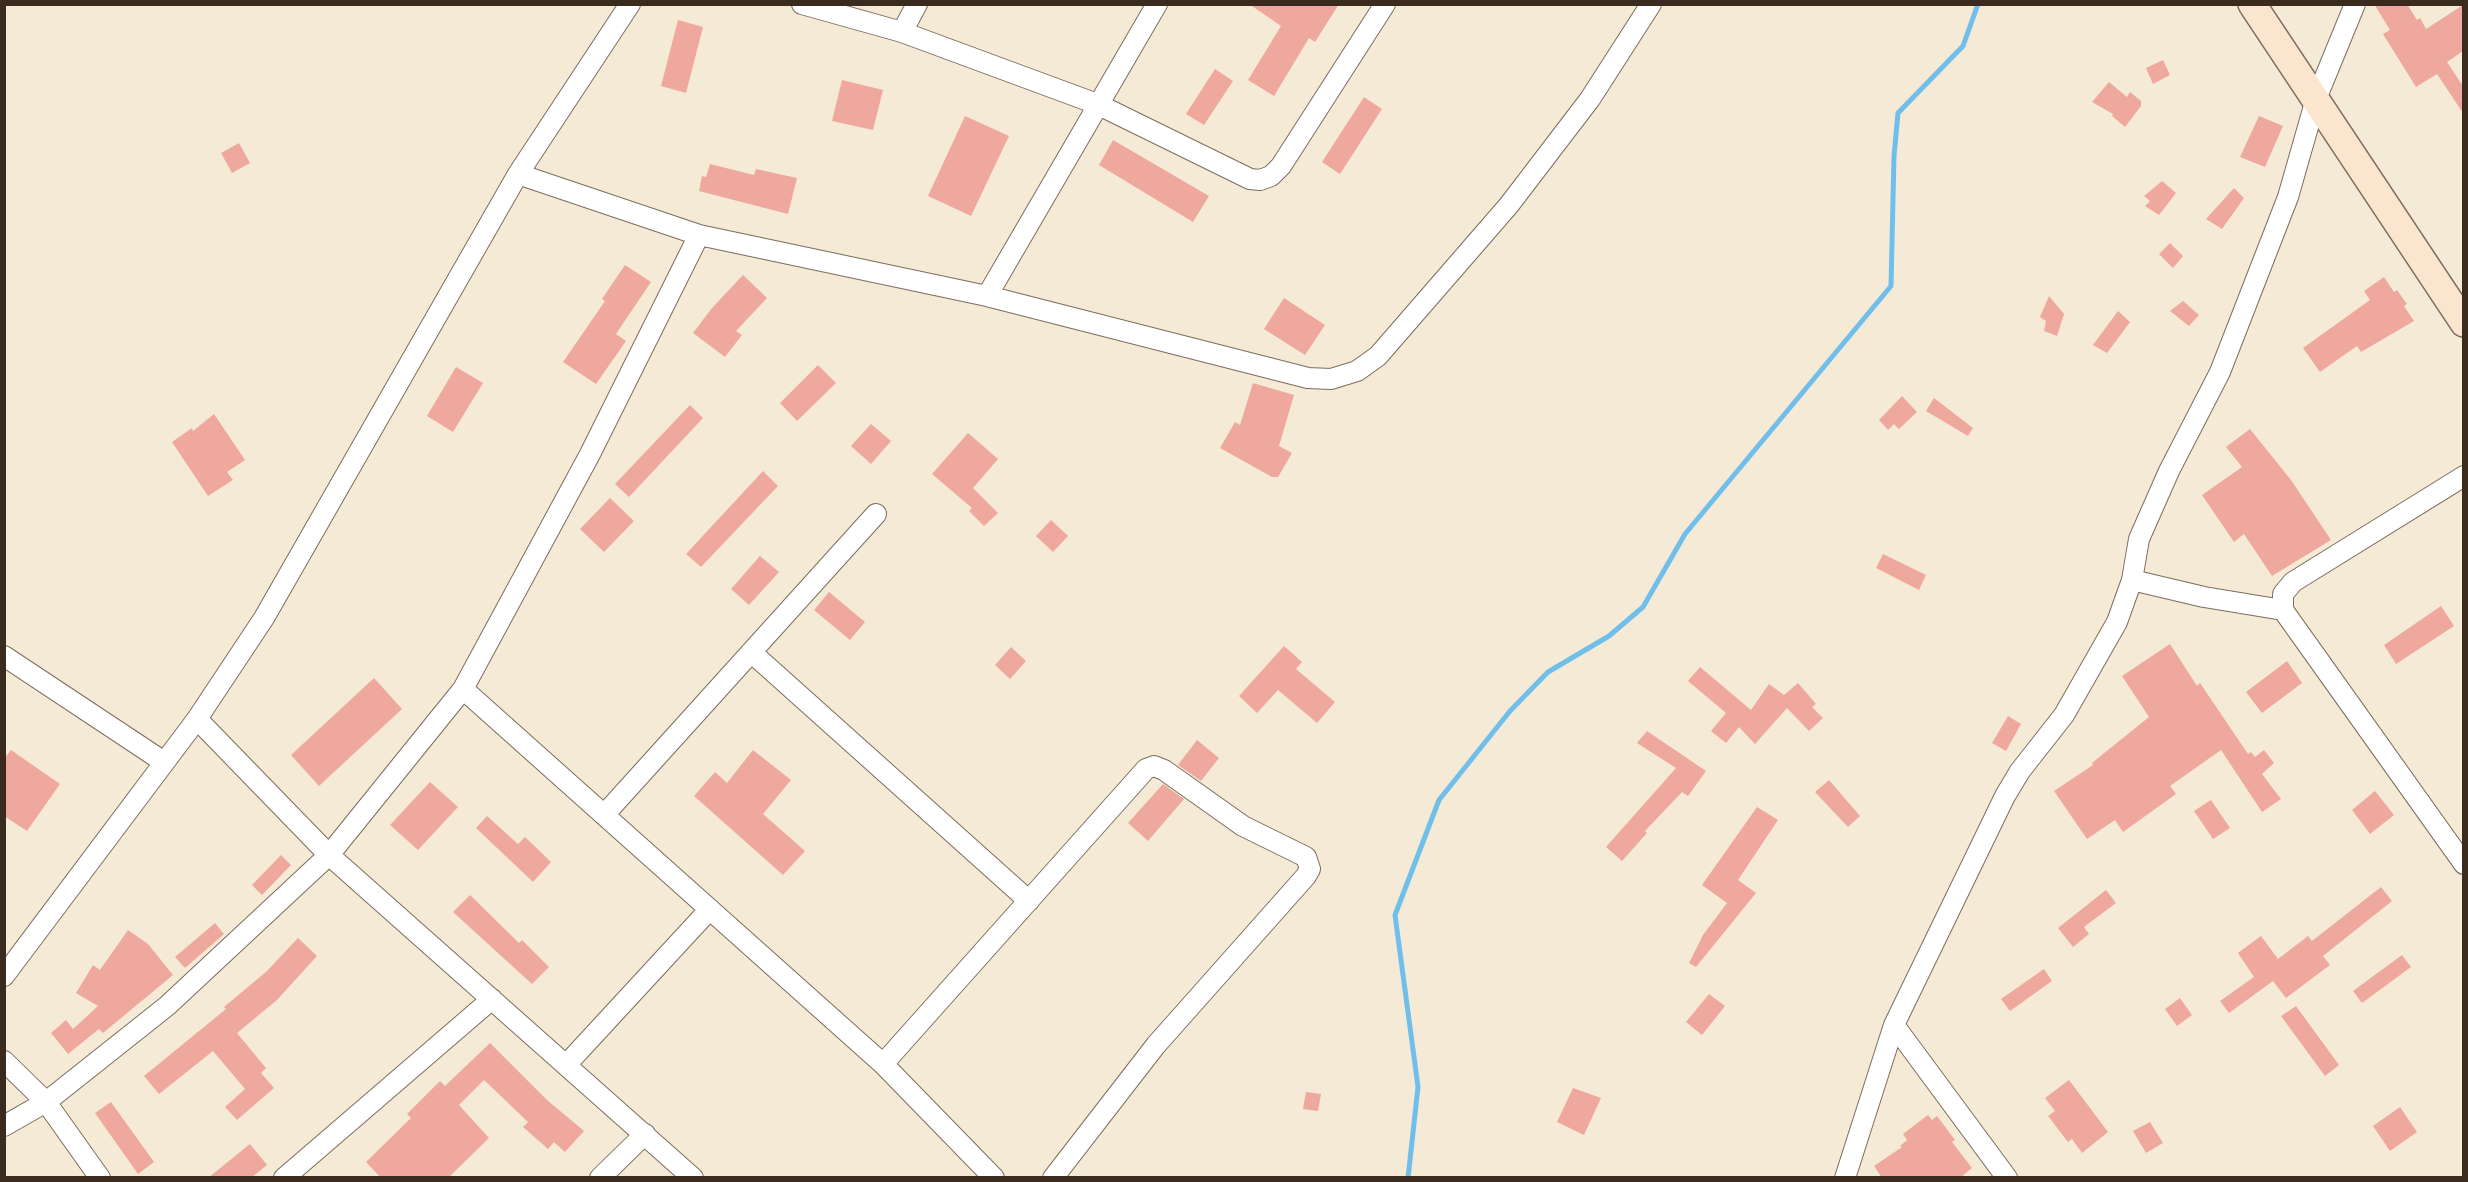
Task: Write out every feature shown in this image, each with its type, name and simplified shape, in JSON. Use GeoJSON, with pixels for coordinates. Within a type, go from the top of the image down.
{"type":"FeatureCollection","features":[{"type":"Feature","properties":{"kind":"street"},"geometry":{"type":"LineString","coordinates":[[4,976],[197,719],[264,618],[518,174],[630,4]]}},
{"type":"Feature","properties":{"kind":"street"},"geometry":{"type":"LineString","coordinates":[[802,4],[902,32],[1097,104],[1250,179],[1260,180],[1271,176],[1281,166],[1385,4]]}},
{"type":"Feature","properties":{"kind":"street"},"geometry":{"type":"LineString","coordinates":[[902,32],[917,4]]}},
{"type":"Feature","properties":{"kind":"street"},"geometry":{"type":"LineString","coordinates":[[987,296],[1157,4]]}},
{"type":"Feature","properties":{"kind":"street"},"geometry":{"type":"LineString","coordinates":[[518,174],[699,235],[987,296],[1308,378],[1331,379],[1357,370],[1378,356],[1509,205],[1590,99],[1651,4]]}},
{"type":"Feature","properties":{"kind":"street"},"geometry":{"type":"LineString","coordinates":[[2252,4],[2463,323]]}},
{"type":"Feature","properties":{"kind":"street"},"geometry":{"type":"LineString","coordinates":[[1845,1178],[1894,1025],[2005,796],[2020,771],[2079,692],[2117,622],[2132,580],[2144,529],[2169,471],[2220,372],[2288,197],[2316,99],[2355,4]]}},
{"type":"Feature","properties":{"kind":"street"},"geometry":{"type":"LineString","coordinates":[[4,1126],[46,1102],[167,1006],[329,855],[462,689],[590,454],[699,235]]}},
{"type":"Feature","properties":{"kind":"street"},"geometry":{"type":"LineString","coordinates":[[2463,476],[2293,582],[2283,594],[2283,610],[2463,864]]}},
{"type":"Feature","properties":{"kind":"street"},"geometry":{"type":"LineString","coordinates":[[604,815],[876,514]]}},
{"type":"Feature","properties":{"kind":"street"},"geometry":{"type":"LineString","coordinates":[[2132,580],[2204,597],[2283,610]]}},
{"type":"Feature","properties":{"kind":"street"},"geometry":{"type":"LineString","coordinates":[[751,652],[1029,901]]}},
{"type":"Feature","properties":{"kind":"street"},"geometry":{"type":"LineString","coordinates":[[4,656],[164,762]]}},
{"type":"Feature","properties":{"kind":"street"},"geometry":{"type":"LineString","coordinates":[[462,689],[883,1064],[994,1178]]}},
{"type":"Feature","properties":{"kind":"street"},"geometry":{"type":"LineString","coordinates":[[197,719],[329,855],[693,1178]]}},
{"type":"Feature","properties":{"kind":"street"},"geometry":{"type":"LineString","coordinates":[[883,1064],[1139,776],[1154,766],[1164,770],[1243,826],[1306,857],[1310,863],[1306,876],[1156,1045],[1053,1178]]}},
{"type":"Feature","properties":{"kind":"street"},"geometry":{"type":"LineString","coordinates":[[566,1065],[710,909]]}},
{"type":"Feature","properties":{"kind":"street"},"geometry":{"type":"LineString","coordinates":[[285,1178],[492,999]]}},
{"type":"Feature","properties":{"kind":"street"},"geometry":{"type":"LineString","coordinates":[[1894,1025],[2007,1178]]}},
{"type":"Feature","properties":{"kind":"street"},"geometry":{"type":"LineString","coordinates":[[4,1061],[46,1102],[100,1178]]}},
{"type":"Feature","properties":{"kind":"street"},"geometry":{"type":"LineString","coordinates":[[600,1178],[645,1134]]}},
{"type":"Feature","properties":{"kind":"building"},"geometry":{"type":"Polygon","coordinates":[[[1249,4],[1339,4],[1315,42],[1309,38],[1274,96],[1248,80],[1281,26],[1249,4]]]}},
{"type":"Feature","properties":{"kind":"building"},"geometry":{"type":"Polygon","coordinates":[[[2374,4],[2407,4],[2417,20],[2420,18],[2426,29],[2463,5],[2463,51],[2447,62],[2463,86],[2463,113],[2437,74],[2416,87],[2383,34],[2390,30],[2374,4]]]}},
{"type":"Feature","properties":{"kind":"building"},"geometry":{"type":"Polygon","coordinates":[[[678,20],[703,27],[686,93],[661,86],[678,20]]]}},
{"type":"Feature","properties":{"kind":"building"},"geometry":{"type":"Polygon","coordinates":[[[2163,60],[2170,75],[2153,84],[2146,68],[2163,60]]]}},
{"type":"Feature","properties":{"kind":"building"},"geometry":{"type":"Polygon","coordinates":[[[1215,69],[1233,81],[1204,125],[1186,114],[1215,69]]]}},
{"type":"Feature","properties":{"kind":"building"},"geometry":{"type":"Polygon","coordinates":[[[842,80],[883,90],[873,130],[832,121],[842,80]]]}},
{"type":"Feature","properties":{"kind":"building"},"geometry":{"type":"Polygon","coordinates":[[[2109,82],[2127,97],[2130,92],[2141,101],[2141,106],[2125,127],[2112,116],[2113,114],[2092,102],[2109,82]]]}},
{"type":"Feature","properties":{"kind":"building"},"geometry":{"type":"Polygon","coordinates":[[[1364,97],[1382,109],[1340,174],[1322,162],[1364,97]]]}},
{"type":"Feature","properties":{"kind":"building"},"geometry":{"type":"Polygon","coordinates":[[[965,116],[1009,136],[971,216],[928,196],[965,116]]]}},
{"type":"Feature","properties":{"kind":"building"},"geometry":{"type":"Polygon","coordinates":[[[2259,116],[2283,126],[2265,167],[2240,157],[2259,116]]]}},
{"type":"Feature","properties":{"kind":"building"},"geometry":{"type":"Polygon","coordinates":[[[1113,140],[1209,196],[1193,222],[1099,165],[1113,140]]]}},
{"type":"Feature","properties":{"kind":"building"},"geometry":{"type":"Polygon","coordinates":[[[239,143],[250,163],[232,173],[221,153],[239,143]]]}},
{"type":"Feature","properties":{"kind":"building"},"geometry":{"type":"Polygon","coordinates":[[[710,164],[754,175],[756,169],[797,178],[788,214],[699,191],[702,176],[706,177],[710,164]]]}},
{"type":"Feature","properties":{"kind":"building"},"geometry":{"type":"Polygon","coordinates":[[[2162,181],[2176,193],[2159,215],[2145,206],[2150,201],[2144,196],[2162,181]]]}},
{"type":"Feature","properties":{"kind":"building"},"geometry":{"type":"Polygon","coordinates":[[[2234,188],[2244,198],[2222,229],[2206,219],[2234,188]]]}},
{"type":"Feature","properties":{"kind":"building"},"geometry":{"type":"Polygon","coordinates":[[[2170,243],[2183,256],[2173,268],[2159,254],[2170,243]]]}},
{"type":"Feature","properties":{"kind":"building"},"geometry":{"type":"Polygon","coordinates":[[[625,265],[651,282],[616,334],[626,341],[596,384],[563,362],[605,301],[602,299],[625,265]]]}},
{"type":"Feature","properties":{"kind":"building"},"geometry":{"type":"Polygon","coordinates":[[[743,275],[767,298],[736,331],[742,335],[725,357],[693,333],[712,308],[743,275]]]}},
{"type":"Feature","properties":{"kind":"building"},"geometry":{"type":"Polygon","coordinates":[[[2384,277],[2394,292],[2397,290],[2407,304],[2404,306],[2414,321],[2361,352],[2357,346],[2320,372],[2303,348],[2370,300],[2364,291],[2384,277]]]}},
{"type":"Feature","properties":{"kind":"building"},"geometry":{"type":"Polygon","coordinates":[[[2049,296],[2064,314],[2057,336],[2044,331],[2046,321],[2040,317],[2049,296]]]}},
{"type":"Feature","properties":{"kind":"building"},"geometry":{"type":"Polygon","coordinates":[[[1284,298],[1325,325],[1305,355],[1264,329],[1284,298]]]}},
{"type":"Feature","properties":{"kind":"building"},"geometry":{"type":"Polygon","coordinates":[[[2183,301],[2199,315],[2189,326],[2170,311],[2183,301]]]}},
{"type":"Feature","properties":{"kind":"building"},"geometry":{"type":"Polygon","coordinates":[[[2118,311],[2130,322],[2107,353],[2093,345],[2118,311]]]}},
{"type":"Feature","properties":{"kind":"building"},"geometry":{"type":"Polygon","coordinates":[[[818,365],[836,383],[797,421],[780,403],[818,365]]]}},
{"type":"Feature","properties":{"kind":"building"},"geometry":{"type":"Polygon","coordinates":[[[456,367],[483,383],[453,432],[427,416],[456,367]]]}},
{"type":"Feature","properties":{"kind":"building"},"geometry":{"type":"Polygon","coordinates":[[[1253,383],[1294,395],[1279,446],[1292,453],[1278,477],[1272,477],[1220,448],[1235,422],[1240,425],[1253,383]]]}},
{"type":"Feature","properties":{"kind":"building"},"geometry":{"type":"Polygon","coordinates":[[[1902,396],[1917,412],[1899,429],[1894,424],[1888,430],[1879,420],[1902,396]]]}},
{"type":"Feature","properties":{"kind":"building"},"geometry":{"type":"Polygon","coordinates":[[[1934,398],[1973,428],[1968,436],[1926,411],[1934,398]]]}},
{"type":"Feature","properties":{"kind":"building"},"geometry":{"type":"Polygon","coordinates":[[[690,405],[703,418],[629,497],[615,484],[690,405]]]}},
{"type":"Feature","properties":{"kind":"building"},"geometry":{"type":"Polygon","coordinates":[[[214,414],[245,460],[227,472],[233,480],[208,496],[172,442],[192,428],[193,431],[214,414]]]}},
{"type":"Feature","properties":{"kind":"building"},"geometry":{"type":"Polygon","coordinates":[[[871,424],[891,441],[871,464],[851,446],[871,424]]]}},
{"type":"Feature","properties":{"kind":"building"},"geometry":{"type":"Polygon","coordinates":[[[2250,429],[2291,480],[2331,540],[2272,576],[2244,534],[2234,542],[2202,495],[2242,467],[2226,447],[2250,429]]]}},
{"type":"Feature","properties":{"kind":"building"},"geometry":{"type":"Polygon","coordinates":[[[968,433],[998,459],[973,488],[998,513],[984,526],[969,511],[972,508],[932,474],[968,433]]]}},
{"type":"Feature","properties":{"kind":"building"},"geometry":{"type":"Polygon","coordinates":[[[763,471],[778,486],[701,567],[686,554],[763,471]]]}},
{"type":"Feature","properties":{"kind":"building"},"geometry":{"type":"Polygon","coordinates":[[[610,498],[634,521],[604,552],[580,529],[610,498]]]}},
{"type":"Feature","properties":{"kind":"building"},"geometry":{"type":"Polygon","coordinates":[[[1051,520],[1068,536],[1053,552],[1036,536],[1051,520]]]}},
{"type":"Feature","properties":{"kind":"building"},"geometry":{"type":"Polygon","coordinates":[[[1883,554],[1926,575],[1919,590],[1876,568],[1883,554]]]}},
{"type":"Feature","properties":{"kind":"building"},"geometry":{"type":"Polygon","coordinates":[[[760,556],[779,572],[749,605],[731,589],[760,556]]]}},
{"type":"Feature","properties":{"kind":"building"},"geometry":{"type":"Polygon","coordinates":[[[829,592],[865,622],[850,640],[814,610],[829,592]]]}},
{"type":"Feature","properties":{"kind":"building"},"geometry":{"type":"Polygon","coordinates":[[[2441,606],[2454,626],[2396,664],[2384,645],[2441,606]]]}},
{"type":"Feature","properties":{"kind":"building"},"geometry":{"type":"Polygon","coordinates":[[[2170,644],[2197,686],[2200,683],[2248,754],[2251,752],[2255,757],[2264,750],[2274,763],[2262,774],[2281,799],[2262,812],[2221,750],[2170,786],[2176,794],[2123,832],[2115,820],[2087,839],[2054,791],[2093,765],[2092,763],[2149,717],[2122,676],[2170,644]]]}},
{"type":"Feature","properties":{"kind":"building"},"geometry":{"type":"Polygon","coordinates":[[[1284,646],[1302,662],[1296,669],[1335,702],[1317,723],[1278,690],[1257,713],[1239,696],[1284,646]]]}},
{"type":"Feature","properties":{"kind":"building"},"geometry":{"type":"Polygon","coordinates":[[[1011,647],[1026,661],[1010,679],[995,665],[1011,647]]]}},
{"type":"Feature","properties":{"kind":"building"},"geometry":{"type":"Polygon","coordinates":[[[2287,661],[2302,683],[2262,713],[2246,692],[2287,661]]]}},
{"type":"Feature","properties":{"kind":"building"},"geometry":{"type":"Polygon","coordinates":[[[1700,667],[1751,710],[1769,684],[1784,695],[1798,683],[1816,704],[1812,707],[1823,718],[1809,731],[1787,708],[1755,744],[1739,727],[1726,743],[1711,731],[1726,713],[1688,681],[1700,667]]]}},
{"type":"Feature","properties":{"kind":"building"},"geometry":{"type":"Polygon","coordinates":[[[374,678],[402,709],[319,786],[291,755],[374,678]]]}},
{"type":"Feature","properties":{"kind":"building"},"geometry":{"type":"Polygon","coordinates":[[[2008,716],[2021,724],[2006,751],[1992,743],[2008,716]]]}},
{"type":"Feature","properties":{"kind":"building"},"geometry":{"type":"Polygon","coordinates":[[[1647,731],[1706,771],[1688,796],[1682,792],[1645,831],[1647,833],[1622,861],[1606,847],[1676,768],[1637,743],[1647,731]]]}},
{"type":"Feature","properties":{"kind":"building"},"geometry":{"type":"Polygon","coordinates":[[[1197,740],[1219,758],[1201,781],[1178,765],[1197,740]]]}},
{"type":"Feature","properties":{"kind":"building"},"geometry":{"type":"Polygon","coordinates":[[[11,750],[60,784],[27,831],[4,816],[4,759],[11,750]]]}},
{"type":"Feature","properties":{"kind":"building"},"geometry":{"type":"Polygon","coordinates":[[[753,750],[791,780],[763,814],[805,851],[783,875],[694,796],[715,772],[727,783],[753,750]]]}},
{"type":"Feature","properties":{"kind":"building"},"geometry":{"type":"Polygon","coordinates":[[[1829,780],[1860,816],[1848,827],[1815,792],[1829,780]]]}},
{"type":"Feature","properties":{"kind":"building"},"geometry":{"type":"Polygon","coordinates":[[[430,782],[458,807],[418,850],[390,825],[430,782]]]}},
{"type":"Feature","properties":{"kind":"building"},"geometry":{"type":"Polygon","coordinates":[[[1163,784],[1184,799],[1148,841],[1128,823],[1163,784]]]}},
{"type":"Feature","properties":{"kind":"building"},"geometry":{"type":"Polygon","coordinates":[[[2375,791],[2394,815],[2370,834],[2352,810],[2375,791]]]}},
{"type":"Feature","properties":{"kind":"building"},"geometry":{"type":"Polygon","coordinates":[[[2211,800],[2230,828],[2213,839],[2194,811],[2211,800]]]}},
{"type":"Feature","properties":{"kind":"building"},"geometry":{"type":"Polygon","coordinates":[[[1757,807],[1778,820],[1738,880],[1756,893],[1696,967],[1689,963],[1703,935],[1727,903],[1702,885],[1757,807]]]}},
{"type":"Feature","properties":{"kind":"building"},"geometry":{"type":"Polygon","coordinates":[[[487,816],[518,844],[525,837],[551,862],[533,882],[476,828],[487,816]]]}},
{"type":"Feature","properties":{"kind":"building"},"geometry":{"type":"Polygon","coordinates":[[[281,855],[291,865],[262,895],[252,885],[281,855]]]}},
{"type":"Feature","properties":{"kind":"building"},"geometry":{"type":"Polygon","coordinates":[[[2381,887],[2392,901],[2323,956],[2330,965],[2286,998],[2273,981],[2229,1013],[2220,1001],[2254,977],[2238,953],[2261,936],[2278,959],[2308,936],[2312,941],[2381,887]]]}},
{"type":"Feature","properties":{"kind":"building"},"geometry":{"type":"Polygon","coordinates":[[[2106,890],[2116,903],[2084,927],[2089,934],[2073,947],[2058,928],[2106,890]]]}},
{"type":"Feature","properties":{"kind":"building"},"geometry":{"type":"Polygon","coordinates":[[[470,895],[519,943],[522,940],[549,967],[532,984],[453,912],[470,895]]]}},
{"type":"Feature","properties":{"kind":"building"},"geometry":{"type":"Polygon","coordinates":[[[215,923],[224,934],[185,968],[175,957],[215,923]]]}},
{"type":"Feature","properties":{"kind":"building"},"geometry":{"type":"Polygon","coordinates":[[[128,930],[148,944],[173,975],[103,1033],[99,1029],[68,1054],[51,1033],[66,1020],[73,1029],[98,1006],[76,993],[93,965],[100,970],[128,930]]]}},
{"type":"Feature","properties":{"kind":"building"},"geometry":{"type":"Polygon","coordinates":[[[298,938],[317,956],[277,1000],[237,1033],[266,1068],[261,1073],[274,1088],[237,1120],[225,1107],[245,1089],[213,1051],[159,1094],[144,1076],[226,1009],[224,1007],[267,971],[298,938]]]}},
{"type":"Feature","properties":{"kind":"building"},"geometry":{"type":"Polygon","coordinates":[[[2402,955],[2411,967],[2362,1003],[2353,991],[2402,955]]]}},
{"type":"Feature","properties":{"kind":"building"},"geometry":{"type":"Polygon","coordinates":[[[2044,969],[2052,981],[2010,1011],[2001,999],[2044,969]]]}},
{"type":"Feature","properties":{"kind":"building"},"geometry":{"type":"Polygon","coordinates":[[[1709,994],[1725,1006],[1702,1035],[1686,1022],[1709,994]]]}},
{"type":"Feature","properties":{"kind":"building"},"geometry":{"type":"Polygon","coordinates":[[[2180,998],[2192,1015],[2177,1026],[2165,1009],[2180,998]]]}},
{"type":"Feature","properties":{"kind":"building"},"geometry":{"type":"Polygon","coordinates":[[[2296,1006],[2339,1065],[2325,1076],[2281,1016],[2296,1006]]]}},
{"type":"Feature","properties":{"kind":"building"},"geometry":{"type":"Polygon","coordinates":[[[490,1043],[547,1100],[584,1131],[565,1152],[554,1142],[548,1149],[523,1127],[528,1122],[484,1080],[459,1105],[489,1138],[448,1178],[381,1178],[366,1162],[411,1118],[407,1114],[440,1081],[445,1086],[490,1043]]]}},
{"type":"Feature","properties":{"kind":"building"},"geometry":{"type":"Polygon","coordinates":[[[2069,1080],[2108,1132],[2082,1153],[2072,1139],[2068,1142],[2048,1116],[2055,1111],[2045,1098],[2069,1080]]]}},
{"type":"Feature","properties":{"kind":"building"},"geometry":{"type":"Polygon","coordinates":[[[1573,1088],[1601,1098],[1584,1135],[1557,1122],[1573,1088]]]}},
{"type":"Feature","properties":{"kind":"building"},"geometry":{"type":"Polygon","coordinates":[[[1306,1092],[1321,1094],[1318,1111],[1303,1109],[1306,1092]]]}},
{"type":"Feature","properties":{"kind":"building"},"geometry":{"type":"Polygon","coordinates":[[[111,1102],[154,1162],[138,1174],[95,1113],[111,1102]]]}},
{"type":"Feature","properties":{"kind":"building"},"geometry":{"type":"Polygon","coordinates":[[[2400,1107],[2417,1132],[2390,1151],[2373,1126],[2400,1107]]]}},
{"type":"Feature","properties":{"kind":"building"},"geometry":{"type":"Polygon","coordinates":[[[1928,1115],[1932,1120],[1937,1116],[1955,1140],[1952,1142],[1972,1168],[1960,1178],[1882,1178],[1874,1166],[1902,1147],[1900,1146],[1907,1140],[1903,1134],[1928,1115]]]}},
{"type":"Feature","properties":{"kind":"building"},"geometry":{"type":"Polygon","coordinates":[[[2150,1122],[2163,1143],[2146,1153],[2133,1131],[2150,1122]]]}},
{"type":"Feature","properties":{"kind":"building"},"geometry":{"type":"Polygon","coordinates":[[[250,1144],[267,1165],[251,1178],[208,1178],[250,1144]]]}},
{"type":"Feature","properties":{"kind":"waterway"},"geometry":{"type":"LineString","coordinates":[[1408,1178],[1418,1087],[1395,915],[1439,800],[1510,711],[1548,672],[1609,636],[1643,607],[1685,534],[1891,286],[1894,156],[1898,113],[1963,46],[1978,4]]}}]}
